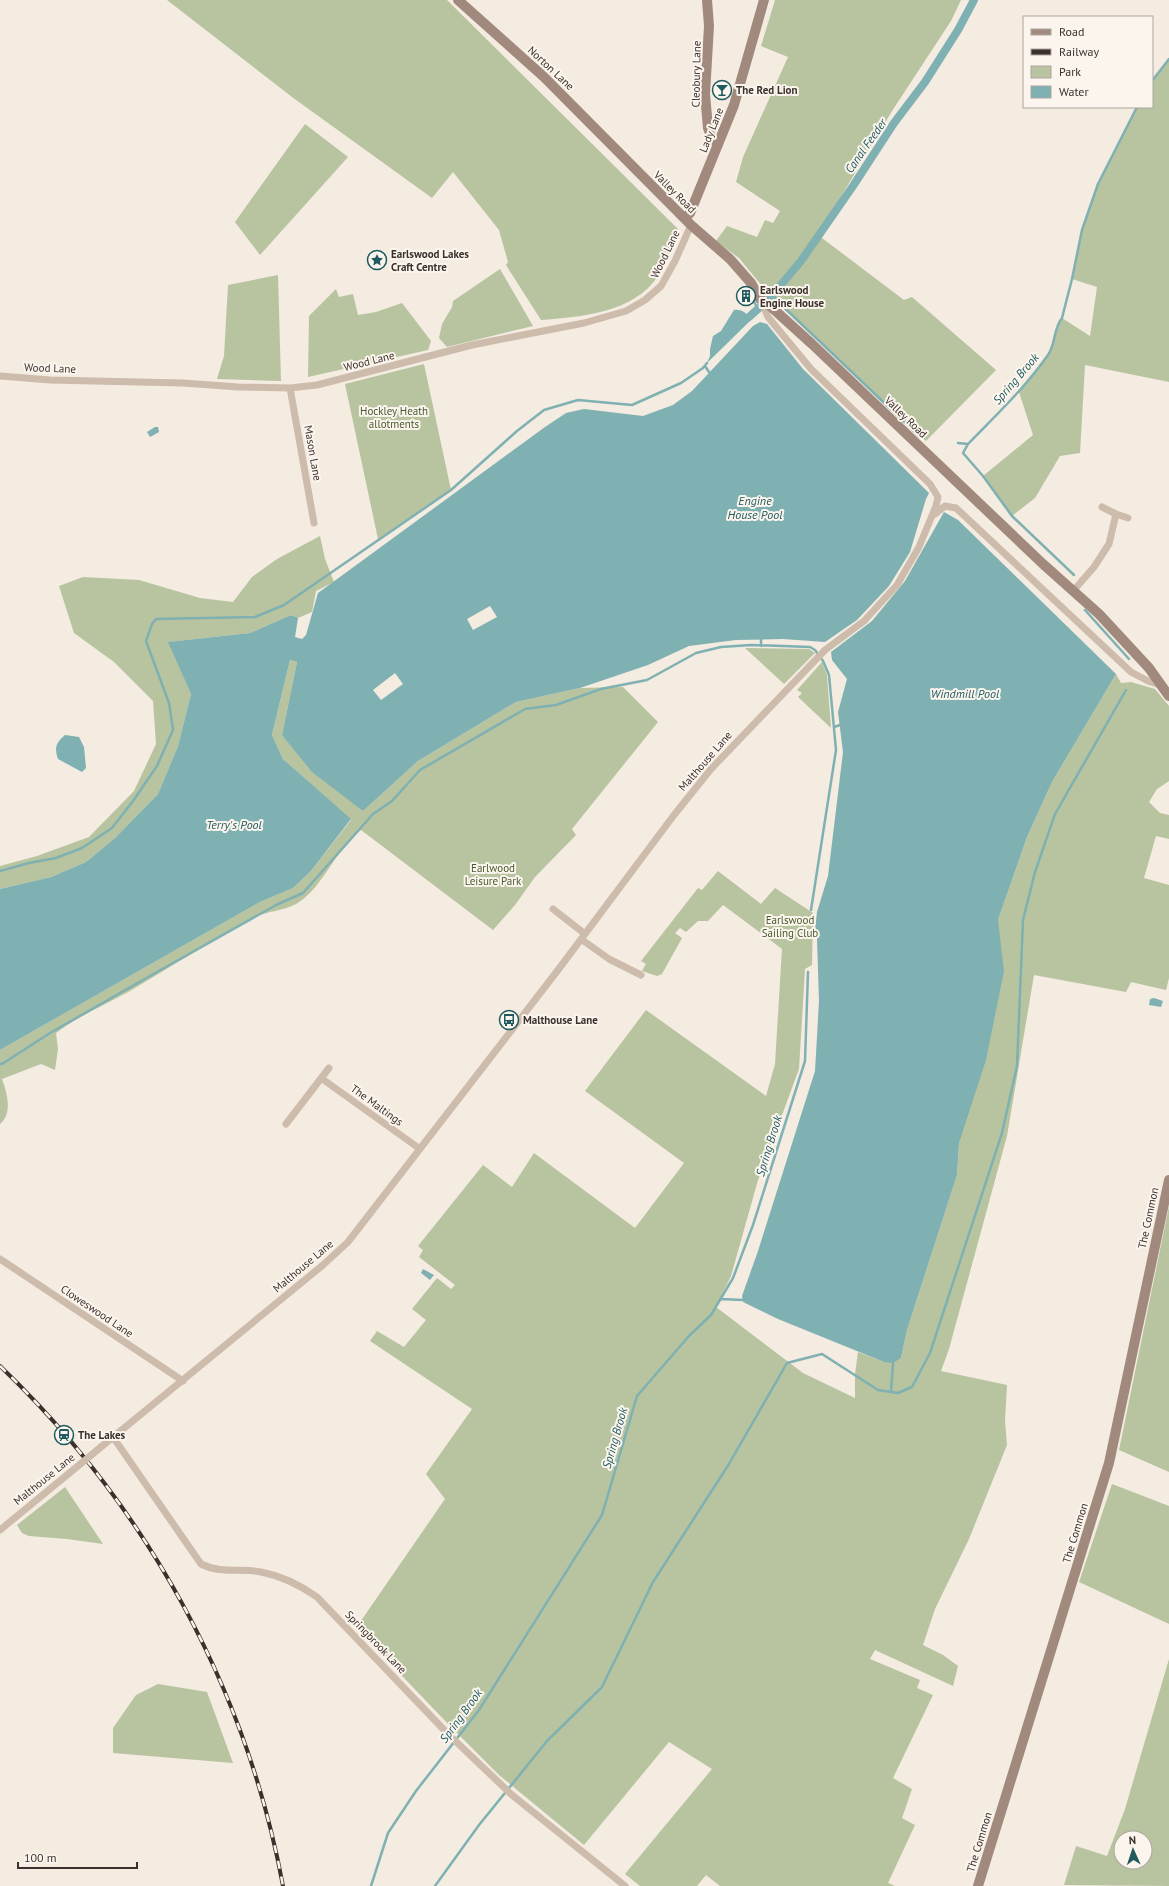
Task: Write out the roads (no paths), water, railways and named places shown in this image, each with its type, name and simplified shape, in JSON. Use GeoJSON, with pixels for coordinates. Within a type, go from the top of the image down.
{"type":"FeatureCollection","features":[{"type":"Feature","properties":{"kind":"street","name":"Norton Lane"},"geometry":{"type":"LineString","coordinates":[[458,0],[544,77],[624,157]]}},
{"type":"Feature","properties":{"kind":"street","name":"Cleobury Lane"},"geometry":{"type":"LineString","coordinates":[[707,0],[709,26],[705,94],[708,128],[711,137],[718,145]]}},
{"type":"Feature","properties":{"kind":"street","name":"Lady Lane"},"geometry":{"type":"LineString","coordinates":[[688,222],[690,213],[734,105],[764,0]]}},
{"type":"Feature","properties":{"kind":"street","name":"Valley Road"},"geometry":{"type":"LineString","coordinates":[[624,157],[688,222],[730,259],[751,283],[760,299],[769,304],[1020,543],[1074,590],[1127,643],[1149,668],[1169,696]]}},
{"type":"Feature","properties":{"kind":"street","name":"Wood Lane"},"geometry":{"type":"LineString","coordinates":[[0,376],[50,380],[183,383],[238,387],[290,388],[317,384],[472,345],[584,322],[626,311],[645,300],[661,286],[675,261],[688,222]]}},
{"type":"Feature","properties":{"kind":"street","name":"Malthouse Lane"},"geometry":{"type":"LineString","coordinates":[[0,1530],[183,1381],[329,1260],[348,1242],[583,936],[664,827],[710,770],[825,650],[864,621],[897,585],[916,553],[933,515],[938,497],[930,484],[811,370],[768,317],[760,299]]}},
{"type":"Feature","properties":{"kind":"street","name":"Mason Lane"},"geometry":{"type":"LineString","coordinates":[[290,388],[314,523]]}},
{"type":"Feature","properties":{"kind":"street"},"geometry":{"type":"LineString","coordinates":[[933,515],[945,506],[956,508],[1131,672],[1148,681],[1160,685]]}},
{"type":"Feature","properties":{"kind":"street"},"geometry":{"type":"LineString","coordinates":[[1102,507],[1128,518]]}},
{"type":"Feature","properties":{"kind":"street"},"geometry":{"type":"LineString","coordinates":[[1074,590],[1094,567],[1109,544],[1116,514]]}},
{"type":"Feature","properties":{"kind":"street"},"geometry":{"type":"LineString","coordinates":[[553,909],[609,959],[641,975]]}},
{"type":"Feature","properties":{"kind":"street"},"geometry":{"type":"LineString","coordinates":[[286,1124],[329,1068]]}},
{"type":"Feature","properties":{"kind":"street","name":"The Maltings"},"geometry":{"type":"LineString","coordinates":[[321,1078],[420,1149]]}},
{"type":"Feature","properties":{"kind":"street","name":"The Common"},"geometry":{"type":"LineString","coordinates":[[978,1886],[1109,1463],[1169,1180]]}},
{"type":"Feature","properties":{"kind":"street","name":"Cloweswood Lane"},"geometry":{"type":"LineString","coordinates":[[0,1259],[183,1381]]}},
{"type":"Feature","properties":{"kind":"street","name":"Springbrook Lane"},"geometry":{"type":"LineString","coordinates":[[113,1437],[201,1564],[211,1568],[223,1570],[260,1571],[280,1576],[298,1584],[317,1597],[448,1734],[496,1780],[512,1795],[625,1886]]}},
{"type":"Feature","properties":{"kind":"water"},"geometry":{"type":"Polygon","coordinates":[[[734,310],[744,312],[750,321],[707,363],[710,356],[713,336],[721,331],[734,310]]]}},
{"type":"Feature","properties":{"kind":"water","name":"Engine House Pool"},"geometry":{"type":"Polygon","coordinates":[[[760,322],[767,324],[803,369],[929,493],[910,552],[889,586],[857,620],[825,642],[783,639],[736,640],[689,646],[648,665],[580,688],[516,702],[418,761],[363,811],[312,772],[282,735],[297,662],[290,660],[272,735],[283,759],[351,819],[311,871],[293,888],[260,902],[0,1050],[0,889],[51,877],[86,862],[115,838],[158,794],[178,746],[191,694],[168,642],[250,633],[291,615],[298,618],[295,637],[302,639],[306,635],[318,593],[545,427],[566,413],[584,409],[643,416],[673,405],[692,391],[753,326],[760,322]],[[490,606],[467,619],[473,630],[497,617],[490,606]],[[395,673],[373,690],[381,700],[403,684],[395,673]]]}},
{"type":"Feature","properties":{"kind":"water"},"geometry":{"type":"Polygon","coordinates":[[[155,427],[158,427],[159,432],[150,437],[147,432],[155,427]]]}},
{"type":"Feature","properties":{"kind":"water","name":"Windmill Pool"},"geometry":{"type":"Polygon","coordinates":[[[944,512],[958,520],[1116,674],[1052,782],[1027,837],[998,920],[1004,971],[986,1060],[959,1143],[957,1175],[907,1330],[901,1358],[893,1363],[884,1362],[778,1319],[743,1302],[742,1296],[758,1251],[815,1071],[819,1001],[817,939],[820,935],[815,930],[817,912],[828,876],[843,752],[838,712],[847,679],[832,660],[831,652],[872,621],[905,581],[944,512]]]}},
{"type":"Feature","properties":{"kind":"water"},"geometry":{"type":"Polygon","coordinates":[[[65,735],[79,737],[84,747],[86,768],[82,772],[58,759],[56,748],[60,740],[65,735]]]}},
{"type":"Feature","properties":{"kind":"water"},"geometry":{"type":"Polygon","coordinates":[[[1154,998],[1163,1001],[1161,1007],[1149,1005],[1150,999],[1154,998]]]}},
{"type":"Feature","properties":{"kind":"water"},"geometry":{"type":"Polygon","coordinates":[[[423,1269],[434,1275],[430,1280],[421,1273],[423,1269]]]}},
{"type":"Feature","properties":{"kind":"waterway","name":"Canal Feeder"},"geometry":{"type":"LineString","coordinates":[[769,299],[801,261],[853,186],[894,123],[925,82],[958,30],[974,0]]}},
{"type":"Feature","properties":{"kind":"waterway","name":"Spring Brook"},"geometry":{"type":"LineString","coordinates":[[1153,80],[1169,59]]}},
{"type":"Feature","properties":{"kind":"waterway","name":"Spring Brook"},"geometry":{"type":"LineString","coordinates":[[1074,575],[1012,516],[983,476],[963,453],[968,444],[1030,379],[1051,351],[1057,327],[1062,318],[1072,279],[1082,230],[1098,184],[1136,108]]}},
{"type":"Feature","properties":{"kind":"waterway"},"geometry":{"type":"LineString","coordinates":[[772,296],[920,437],[924,438]]}},
{"type":"Feature","properties":{"kind":"waterway"},"geometry":{"type":"LineString","coordinates":[[753,300],[758,309]]}},
{"type":"Feature","properties":{"kind":"waterway","name":"Canal Feeder"},"geometry":{"type":"LineString","coordinates":[[749,317],[759,308]]}},
{"type":"Feature","properties":{"kind":"waterway"},"geometry":{"type":"LineString","coordinates":[[0,871],[29,863],[56,858],[82,848],[112,828],[157,766],[173,730],[169,703],[146,641],[152,624],[156,619],[255,617],[284,605],[451,490],[517,431],[544,410],[578,400],[632,405],[681,383],[703,368],[707,363]]}},
{"type":"Feature","properties":{"kind":"waterway"},"geometry":{"type":"LineString","coordinates":[[705,366],[709,372]]}},
{"type":"Feature","properties":{"kind":"waterway"},"geometry":{"type":"LineString","coordinates":[[958,443],[968,444]]}},
{"type":"Feature","properties":{"kind":"waterway"},"geometry":{"type":"LineString","coordinates":[[1085,610],[1129,659]]}},
{"type":"Feature","properties":{"kind":"waterway"},"geometry":{"type":"LineString","coordinates":[[761,640],[761,646]]}},
{"type":"Feature","properties":{"kind":"waterway"},"geometry":{"type":"LineString","coordinates":[[0,1064],[50,1033],[157,972],[276,905],[303,893],[373,814],[392,801],[420,770],[525,709],[556,705],[601,689],[647,680],[696,653],[721,647],[751,645],[810,647],[815,650],[823,661],[829,675],[836,750],[811,910]]}},
{"type":"Feature","properties":{"kind":"waterway"},"geometry":{"type":"LineString","coordinates":[[435,1886],[479,1825],[547,1741],[602,1687],[653,1582],[729,1464],[787,1363],[822,1354],[878,1390],[898,1393],[912,1387],[930,1353],[1002,1133],[1017,1066],[1023,920],[1035,872],[1055,814],[1126,690]]}},
{"type":"Feature","properties":{"kind":"waterway"},"geometry":{"type":"LineString","coordinates":[[834,727],[840,725]]}},
{"type":"Feature","properties":{"kind":"waterway","name":"Spring Brook"},"geometry":{"type":"LineString","coordinates":[[371,1886],[388,1833],[416,1791],[479,1710],[602,1515],[637,1396],[689,1336],[711,1315],[733,1278],[753,1225],[805,1061],[808,972]]}},
{"type":"Feature","properties":{"kind":"waterway"},"geometry":{"type":"LineString","coordinates":[[721,1299],[743,1300]]}},
{"type":"Feature","properties":{"kind":"waterway"},"geometry":{"type":"LineString","coordinates":[[891,1392],[893,1363]]}},
{"type":"Feature","properties":{"kind":"railway"},"geometry":{"type":"LineString","coordinates":[[0,1366],[53,1420],[101,1478],[144,1540],[182,1604],[216,1671],[244,1740],[266,1812],[283,1886]]}},
{"type":"Feature","properties":{"kind":"place","name":"The Red Lion"},"geometry":{"type":"Point","coordinates":[722,90]}},
{"type":"Feature","properties":{"kind":"place","name":"Earlswood Lakes Craft Centre"},"geometry":{"type":"Point","coordinates":[377,260]}},
{"type":"Feature","properties":{"kind":"place","name":"Earlswood Engine House"},"geometry":{"type":"Point","coordinates":[746,296]}},
{"type":"Feature","properties":{"kind":"place","name":"Malthouse Lane"},"geometry":{"type":"Point","coordinates":[509,1020]}},
{"type":"Feature","properties":{"kind":"place","name":"The Lakes"},"geometry":{"type":"Point","coordinates":[64,1435]}},
{"type":"Feature","properties":{"kind":"park label","name":"Hockley Heath allotments"},"geometry":{"type":"Point","coordinates":[394,417]}},
{"type":"Feature","properties":{"kind":"park label","name":"Earlwood Leisure Park"},"geometry":{"type":"Point","coordinates":[493,874]}},
{"type":"Feature","properties":{"kind":"park label","name":"Earlswood Sailing Club"},"geometry":{"type":"Point","coordinates":[790,926]}},
{"type":"Feature","properties":{"kind":"water label","name":"Terry's Pool"},"geometry":{"type":"Point","coordinates":[234,825]}}]}
